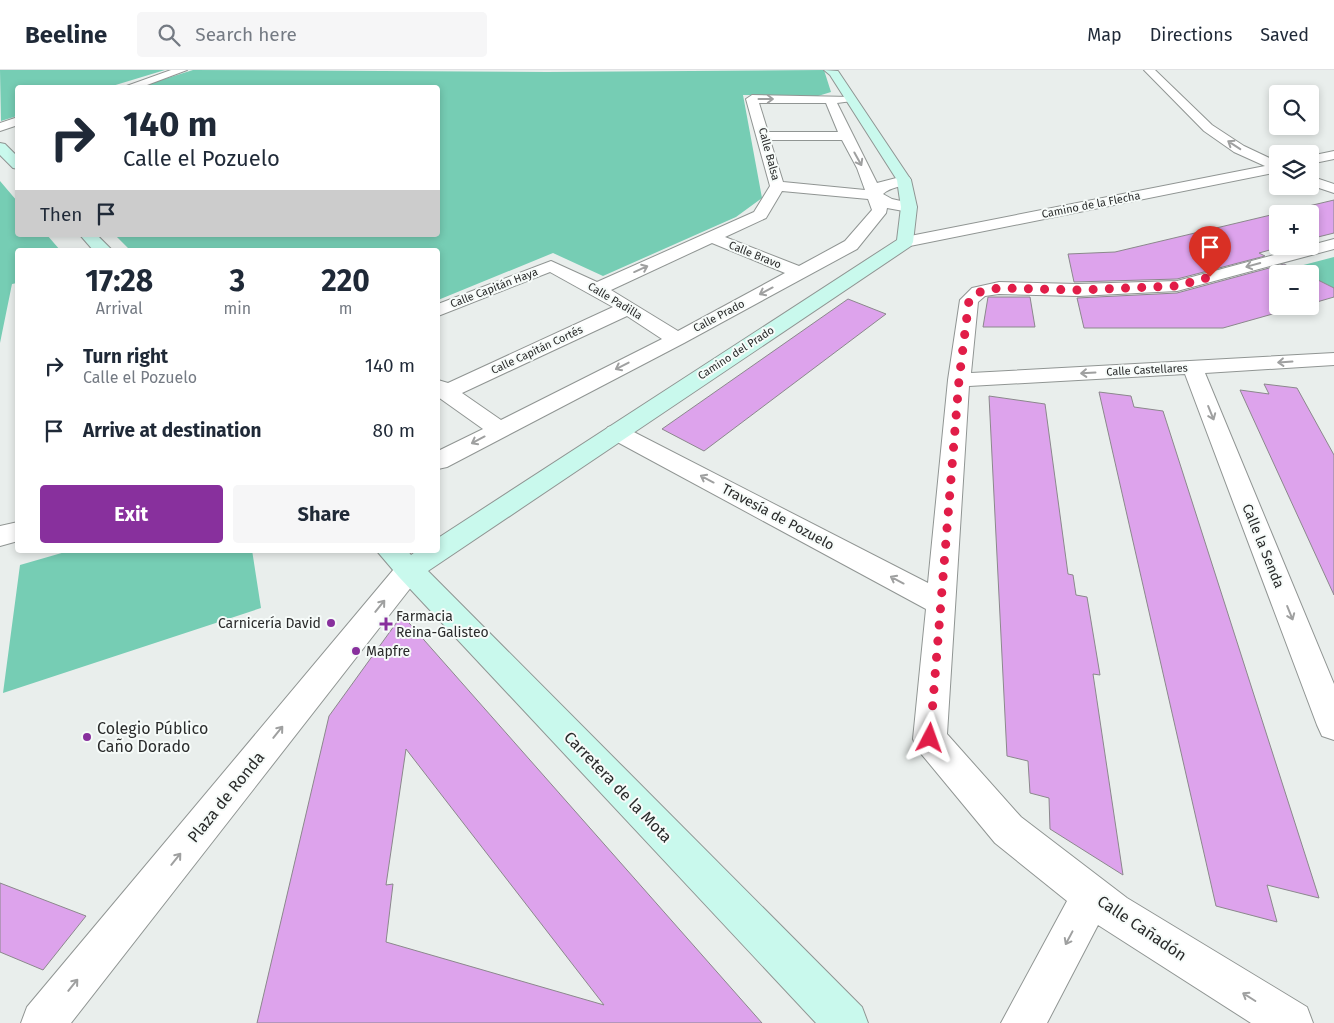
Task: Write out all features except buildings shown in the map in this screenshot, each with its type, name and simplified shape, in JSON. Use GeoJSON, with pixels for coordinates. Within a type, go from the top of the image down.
{"type":"FeatureCollection","features":[{"type":"Feature","properties":{"kind":"main road"},"geometry":{"type":"LineString","coordinates":[[833,71],[904,180],[909,207],[905,242]]}},
{"type":"Feature","properties":{"kind":"main road"},"geometry":{"type":"LineString","coordinates":[[0,147],[15,162]]}},
{"type":"Feature","properties":{"kind":"main road"},"geometry":{"type":"LineString","coordinates":[[90,237],[101,248]]}},
{"type":"Feature","properties":{"kind":"main road","name":"Camino del Prado"},"geometry":{"type":"LineString","coordinates":[[440,536],[616,432],[905,242]]}},
{"type":"Feature","properties":{"kind":"main road","name":"Camino del Prado"},"geometry":{"type":"LineString","coordinates":[[399,560],[411,553]]}},
{"type":"Feature","properties":{"kind":"main road","name":"Carretera de la Mota"},"geometry":{"type":"LineString","coordinates":[[399,560],[846,1023]]}},
{"type":"Feature","properties":{"kind":"street"},"geometry":{"type":"LineString","coordinates":[[135,85],[182,70]]}},
{"type":"Feature","properties":{"kind":"street"},"geometry":{"type":"LineString","coordinates":[[1149,70],[1208,128],[1239,149],[1269,164]]}},
{"type":"Feature","properties":{"kind":"street","name":"Calle Balsa"},"geometry":{"type":"LineString","coordinates":[[597,289],[760,215],[777,186],[752,99],[852,99]]}},
{"type":"Feature","properties":{"kind":"street","name":"Calle Prado"},"geometry":{"type":"LineString","coordinates":[[440,460],[677,339],[851,245],[880,210],[864,168],[846,136],[830,99]]}},
{"type":"Feature","properties":{"kind":"street"},"geometry":{"type":"LineString","coordinates":[[0,127],[15,122]]}},
{"type":"Feature","properties":{"kind":"street"},"geometry":{"type":"LineString","coordinates":[[764,136],[846,136]]}},
{"type":"Feature","properties":{"kind":"street"},"geometry":{"type":"LineString","coordinates":[[1319,158],[1334,155]]}},
{"type":"Feature","properties":{"kind":"street","name":"Camino de la Flecha"},"geometry":{"type":"LineString","coordinates":[[905,242],[1269,170]]}},
{"type":"Feature","properties":{"kind":"street"},"geometry":{"type":"LineString","coordinates":[[874,195],[883,186],[904,180]]}},
{"type":"Feature","properties":{"kind":"street"},"geometry":{"type":"LineString","coordinates":[[1319,183],[1334,188]]}},
{"type":"Feature","properties":{"kind":"street"},"geometry":{"type":"LineString","coordinates":[[777,186],[874,195],[888,203],[909,207]]}},
{"type":"Feature","properties":{"kind":"street","name":"Calle Bravo"},"geometry":{"type":"LineString","coordinates":[[711,238],[800,273]]}},
{"type":"Feature","properties":{"kind":"street"},"geometry":{"type":"LineString","coordinates":[[1092,895],[1008,830],[930,738],[959,380],[969,300],[980,292],[999,288],[1078,290],[1177,286],[1334,244]]}},
{"type":"Feature","properties":{"kind":"street","name":"Calle Padilla"},"geometry":{"type":"LineString","coordinates":[[551,266],[597,289],[677,339]]}},
{"type":"Feature","properties":{"kind":"street","name":"Calle Capitán Haya"},"geometry":{"type":"LineString","coordinates":[[440,309],[551,266]]}},
{"type":"Feature","properties":{"kind":"street","name":"Calle Capitán Cortés"},"geometry":{"type":"LineString","coordinates":[[442,389],[628,308]]}},
{"type":"Feature","properties":{"kind":"street","name":"Calle Castellares"},"geometry":{"type":"LineString","coordinates":[[959,380],[1193,368],[1334,358]]}},
{"type":"Feature","properties":{"kind":"street","name":"Calle la Senda"},"geometry":{"type":"LineString","coordinates":[[1193,368],[1334,725]]}},
{"type":"Feature","properties":{"kind":"street"},"geometry":{"type":"LineString","coordinates":[[442,389],[499,429]]}},
{"type":"Feature","properties":{"kind":"street","name":"Travesía de Pozuelo"},"geometry":{"type":"LineString","coordinates":[[616,432],[940,603]]}},
{"type":"Feature","properties":{"kind":"street"},"geometry":{"type":"LineString","coordinates":[[0,536],[15,532]]}},
{"type":"Feature","properties":{"kind":"street","name":"Plaza de Ronda"},"geometry":{"type":"LineString","coordinates":[[43,1023],[399,560]]}},
{"type":"Feature","properties":{"kind":"street","name":"Calle Cañadón"},"geometry":{"type":"LineString","coordinates":[[1023,1023],[1092,895],[1113,912],[1291,1023]]}},
{"type":"Feature","properties":{"kind":"green space"},"geometry":{"type":"Polygon","coordinates":[[[0,70],[165,70],[116,85],[15,85],[15,117],[1,121],[0,70]]]}},
{"type":"Feature","properties":{"kind":"green space"},"geometry":{"type":"Polygon","coordinates":[[[193,70],[547,72],[824,70],[831,92],[818,96],[743,95],[762,198],[736,217],[603,276],[553,253],[440,299],[440,248],[128,248],[117,237],[440,237],[440,85],[145,85],[193,70]]]}},
{"type":"Feature","properties":{"kind":"green space"},"geometry":{"type":"Polygon","coordinates":[[[0,181],[15,199],[15,237],[49,237],[58,248],[15,248],[15,283],[12,284],[0,343],[0,181]]]}},
{"type":"Feature","properties":{"kind":"green space"},"geometry":{"type":"Polygon","coordinates":[[[1334,257],[1334,288],[1319,280],[1319,265],[1303,265],[1334,257]]]}},
{"type":"Feature","properties":{"kind":"green space"},"geometry":{"type":"Polygon","coordinates":[[[62,553],[252,553],[261,608],[3,693],[20,565],[62,553]]]}},
{"type":"Feature","properties":{"kind":"place","name":"Carnicería David"},"geometry":{"type":"Point","coordinates":[331,623]}},
{"type":"Feature","properties":{"kind":"place","name":"Farmacia Reina-Galisteo"},"geometry":{"type":"Point","coordinates":[386,624]}},
{"type":"Feature","properties":{"kind":"place","name":"Mapfre"},"geometry":{"type":"Point","coordinates":[356,651]}},
{"type":"Feature","properties":{"kind":"place","name":"Colegio Público Caño Dorado"},"geometry":{"type":"Point","coordinates":[87,737]}},
{"type":"Feature","properties":{"kind":"route"},"geometry":{"type":"LineString","coordinates":[[930,738],[959,380],[969,300],[980,292],[999,288],[1078,290],[1177,286],[1210,277]]}}]}
